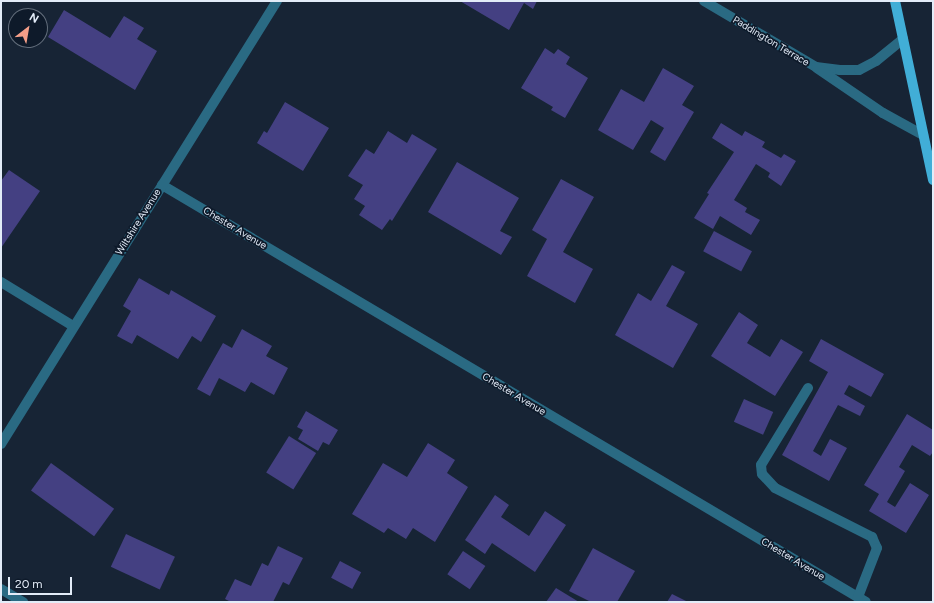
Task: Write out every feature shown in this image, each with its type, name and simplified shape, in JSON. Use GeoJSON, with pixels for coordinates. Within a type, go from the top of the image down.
{"type":"FeatureCollection","features":[{"type":"Feature","properties":{"kind":"main road"},"geometry":{"type":"LineString","coordinates":[[895,1],[933,180]]}},
{"type":"Feature","properties":{"kind":"street","name":"Wiltshire Avenue"},"geometry":{"type":"LineString","coordinates":[[1,444],[73,326],[277,1]]}},
{"type":"Feature","properties":{"kind":"street","name":"Paddington Terrace"},"geometry":{"type":"LineString","coordinates":[[704,1],[816,67],[840,70],[859,70],[876,61],[903,39]]}},
{"type":"Feature","properties":{"kind":"street"},"geometry":{"type":"LineString","coordinates":[[816,67],[883,113],[923,135]]}},
{"type":"Feature","properties":{"kind":"street","name":"Chester Avenue"},"geometry":{"type":"LineString","coordinates":[[162,184],[862,600]]}},
{"type":"Feature","properties":{"kind":"street"},"geometry":{"type":"LineString","coordinates":[[1,282],[73,326]]}},
{"type":"Feature","properties":{"kind":"street"},"geometry":{"type":"LineString","coordinates":[[808,388],[761,465],[762,474],[775,488],[872,537],[877,548],[862,600]]}},
{"type":"Feature","properties":{"kind":"street"},"geometry":{"type":"LineString","coordinates":[[1,589],[23,602]]}},
{"type":"Feature","properties":{"kind":"building"},"geometry":{"type":"Polygon","coordinates":[[[460,1],[537,1],[533,9],[524,3],[509,30],[460,1]]]}},
{"type":"Feature","properties":{"kind":"building"},"geometry":{"type":"Polygon","coordinates":[[[64,10],[110,38],[124,16],[144,28],[137,39],[157,51],[135,90],[48,37],[64,10]]]}},
{"type":"Feature","properties":{"kind":"building"},"geometry":{"type":"Polygon","coordinates":[[[545,48],[554,54],[558,49],[570,57],[566,64],[588,78],[565,118],[551,110],[553,107],[521,88],[545,48]]]}},
{"type":"Feature","properties":{"kind":"building"},"geometry":{"type":"Polygon","coordinates":[[[663,68],[694,86],[682,105],[694,112],[665,161],[650,152],[664,128],[651,120],[633,150],[598,130],[621,89],[644,102],[663,68]]]}},
{"type":"Feature","properties":{"kind":"building"},"geometry":{"type":"Polygon","coordinates":[[[285,102],[329,128],[303,171],[257,143],[264,131],[267,133],[285,102]]]}},
{"type":"Feature","properties":{"kind":"building"},"geometry":{"type":"Polygon","coordinates":[[[721,123],[742,136],[745,131],[765,142],[762,147],[781,158],[784,154],[796,161],[781,186],[768,177],[770,173],[756,164],[734,200],[747,208],[745,212],[760,220],[751,235],[720,216],[713,229],[694,218],[709,194],[707,193],[734,152],[712,138],[721,123]]]}},
{"type":"Feature","properties":{"kind":"building"},"geometry":{"type":"Polygon","coordinates":[[[388,131],[407,143],[412,134],[437,149],[392,221],[390,219],[382,230],[359,215],[365,206],[354,199],[363,185],[348,176],[366,149],[374,154],[388,131]]]}},
{"type":"Feature","properties":{"kind":"building"},"geometry":{"type":"Polygon","coordinates":[[[457,162],[519,198],[500,231],[512,237],[501,255],[428,212],[457,162]]]}},
{"type":"Feature","properties":{"kind":"building"},"geometry":{"type":"Polygon","coordinates":[[[9,170],[40,191],[1,248],[1,181],[9,170]]]}},
{"type":"Feature","properties":{"kind":"building"},"geometry":{"type":"Polygon","coordinates":[[[561,179],[594,197],[563,252],[593,269],[575,303],[527,276],[547,239],[532,230],[561,179]]]}},
{"type":"Feature","properties":{"kind":"building"},"geometry":{"type":"Polygon","coordinates":[[[714,231],[752,251],[741,271],[703,251],[714,231]]]}},
{"type":"Feature","properties":{"kind":"building"},"geometry":{"type":"Polygon","coordinates":[[[672,265],[685,272],[666,306],[698,324],[673,368],[615,335],[638,293],[651,301],[672,265]]]}},
{"type":"Feature","properties":{"kind":"building"},"geometry":{"type":"Polygon","coordinates":[[[139,278],[169,295],[171,290],[216,316],[201,342],[192,336],[178,359],[137,335],[132,344],[117,336],[131,311],[123,306],[139,278]]]}},
{"type":"Feature","properties":{"kind":"building"},"geometry":{"type":"Polygon","coordinates":[[[739,312],[758,325],[747,343],[770,357],[781,339],[803,352],[775,396],[711,356],[739,312]]]}},
{"type":"Feature","properties":{"kind":"building"},"geometry":{"type":"Polygon","coordinates":[[[242,329],[272,346],[266,356],[288,368],[274,395],[251,382],[245,392],[219,378],[210,396],[197,389],[223,343],[232,348],[242,329]]]}},
{"type":"Feature","properties":{"kind":"building"},"geometry":{"type":"Polygon","coordinates":[[[821,339],[884,374],[871,397],[849,385],[844,394],[865,406],[860,416],[838,405],[813,451],[821,456],[830,439],[847,448],[829,481],[782,455],[828,372],[809,361],[821,339]]]}},
{"type":"Feature","properties":{"kind":"building"},"geometry":{"type":"Polygon","coordinates":[[[744,399],[773,412],[763,435],[734,422],[744,399]]]}},
{"type":"Feature","properties":{"kind":"building"},"geometry":{"type":"Polygon","coordinates":[[[306,411],[338,430],[329,445],[323,442],[318,451],[298,439],[303,430],[297,427],[306,411]]]}},
{"type":"Feature","properties":{"kind":"building"},"geometry":{"type":"Polygon","coordinates":[[[907,414],[933,430],[933,452],[930,456],[912,445],[899,467],[905,471],[887,502],[895,507],[910,483],[929,495],[906,533],[869,511],[879,494],[864,485],[907,414]]]}},
{"type":"Feature","properties":{"kind":"building"},"geometry":{"type":"Polygon","coordinates":[[[289,436],[316,453],[293,489],[266,472],[289,436]]]}},
{"type":"Feature","properties":{"kind":"building"},"geometry":{"type":"Polygon","coordinates":[[[428,443],[455,460],[447,473],[468,487],[435,542],[413,528],[406,539],[388,528],[384,533],[352,514],[383,463],[407,477],[428,443]]]}},
{"type":"Feature","properties":{"kind":"building"},"geometry":{"type":"Polygon","coordinates":[[[51,463],[114,509],[94,536],[31,491],[51,463]]]}},
{"type":"Feature","properties":{"kind":"building"},"geometry":{"type":"Polygon","coordinates":[[[495,495],[509,505],[501,517],[529,536],[545,511],[566,525],[535,572],[492,543],[485,554],[465,540],[495,495]]]}},
{"type":"Feature","properties":{"kind":"building"},"geometry":{"type":"Polygon","coordinates":[[[126,534],[175,557],[160,589],[111,567],[126,534]]]}},
{"type":"Feature","properties":{"kind":"building"},"geometry":{"type":"Polygon","coordinates":[[[278,546],[303,558],[289,585],[283,582],[273,602],[231,602],[225,599],[235,579],[251,586],[262,563],[268,566],[278,546]]]}},
{"type":"Feature","properties":{"kind":"building"},"geometry":{"type":"Polygon","coordinates":[[[593,548],[635,571],[617,602],[591,602],[569,591],[593,548]]]}},
{"type":"Feature","properties":{"kind":"building"},"geometry":{"type":"Polygon","coordinates":[[[463,551],[485,566],[470,589],[447,574],[463,551]]]}},
{"type":"Feature","properties":{"kind":"building"},"geometry":{"type":"Polygon","coordinates":[[[340,561],[361,572],[352,589],[331,578],[340,561]]]}},
{"type":"Feature","properties":{"kind":"building"},"geometry":{"type":"Polygon","coordinates":[[[556,588],[579,602],[546,602],[556,588]]]}},
{"type":"Feature","properties":{"kind":"building"},"geometry":{"type":"Polygon","coordinates":[[[672,594],[688,602],[667,602],[672,594]]]}}]}
